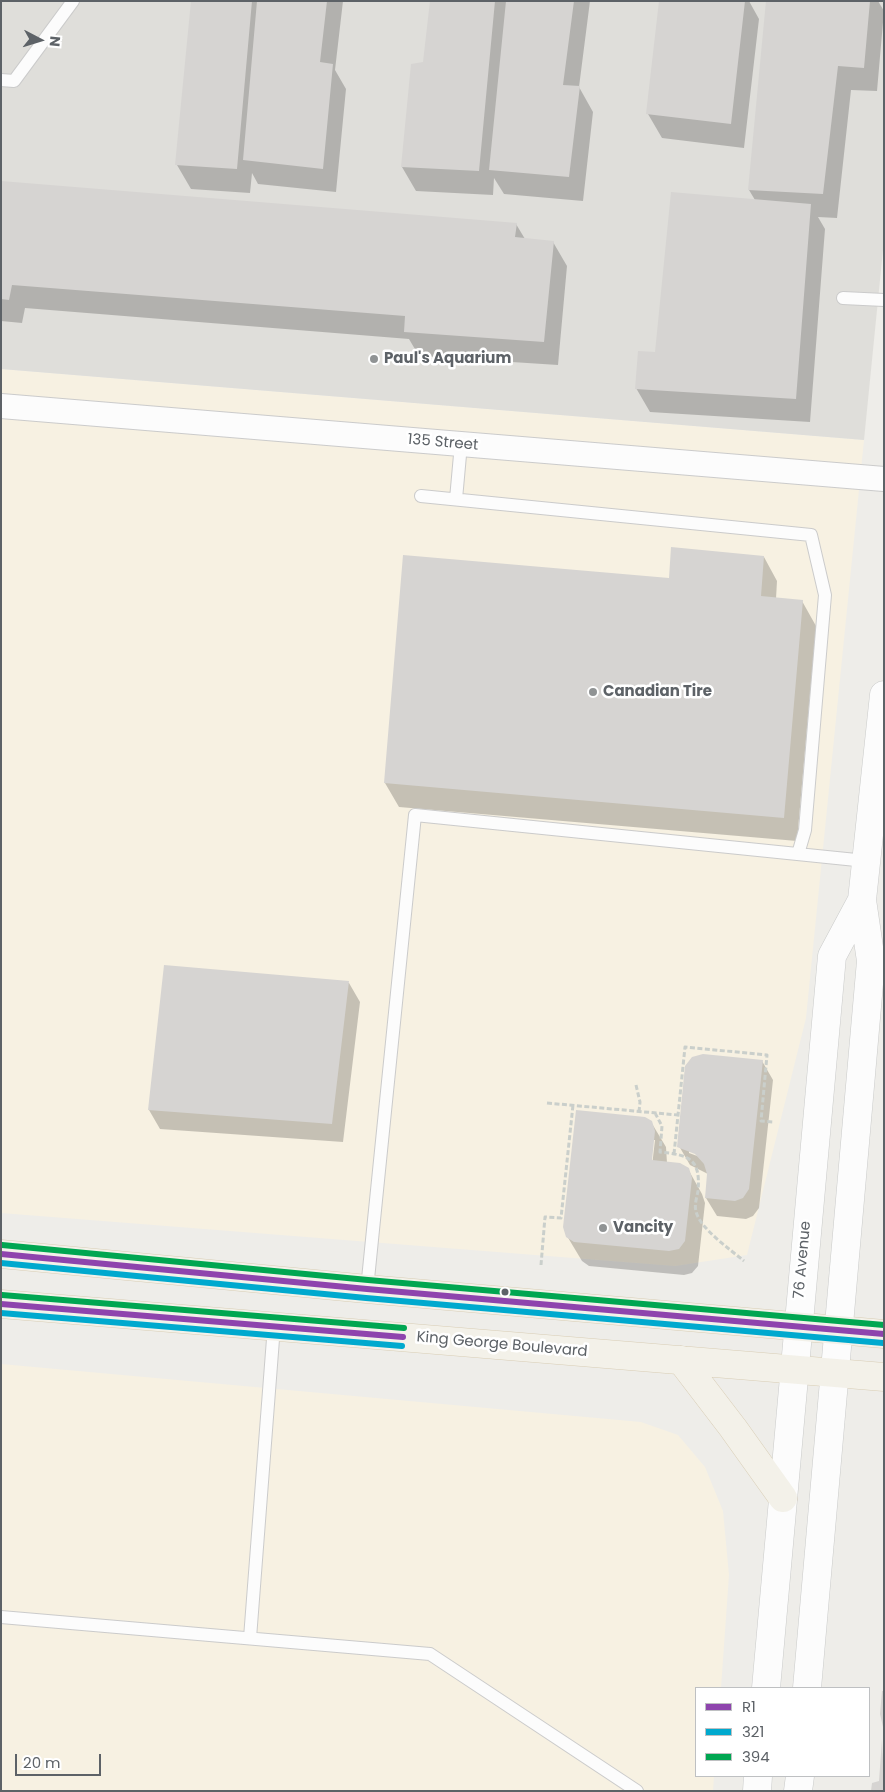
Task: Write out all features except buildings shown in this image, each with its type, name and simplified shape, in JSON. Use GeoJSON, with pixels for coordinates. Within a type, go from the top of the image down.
{"type":"FeatureCollection","features":[{"type":"Feature","properties":{"kind":"main road","name":"76 Avenue"},"geometry":{"type":"LineString","coordinates":[[807,1687],[871,961],[862,900],[884,695]]}},
{"type":"Feature","properties":{"kind":"main road","name":"76 Avenue"},"geometry":{"type":"LineString","coordinates":[[766,1687],[832,956],[862,900]]}},
{"type":"Feature","properties":{"kind":"main road"},"geometry":{"type":"LineString","coordinates":[[1,1254],[367,1289],[884,1334]]}},
{"type":"Feature","properties":{"kind":"main road","name":"King George Boulevard"},"geometry":{"type":"LineString","coordinates":[[1,1304],[884,1377]]}},
{"type":"Feature","properties":{"kind":"main road"},"geometry":{"type":"LineString","coordinates":[[681,1360],[783,1498]]}},
{"type":"Feature","properties":{"kind":"main road"},"geometry":{"type":"LineString","coordinates":[[757,1791],[758,1777]]}},
{"type":"Feature","properties":{"kind":"main road"},"geometry":{"type":"LineString","coordinates":[[798,1791],[800,1777]]}},
{"type":"Feature","properties":{"kind":"street","name":"135 Street"},"geometry":{"type":"LineString","coordinates":[[1,406],[884,480]]}},
{"type":"Feature","properties":{"kind":"lane"},"geometry":{"type":"LineString","coordinates":[[1,80],[14,80],[73,1]]}},
{"type":"Feature","properties":{"kind":"lane"},"geometry":{"type":"LineString","coordinates":[[843,298],[884,300]]}},
{"type":"Feature","properties":{"kind":"lane"},"geometry":{"type":"LineString","coordinates":[[456,499],[461,444]]}},
{"type":"Feature","properties":{"kind":"lane"},"geometry":{"type":"LineString","coordinates":[[421,496],[811,535],[825,596],[805,830],[798,854]]}},
{"type":"Feature","properties":{"kind":"lane"},"geometry":{"type":"LineString","coordinates":[[367,1289],[415,814],[866,861]]}},
{"type":"Feature","properties":{"kind":"lane"},"geometry":{"type":"LineString","coordinates":[[250,1638],[274,1326]]}},
{"type":"Feature","properties":{"kind":"lane"},"geometry":{"type":"LineString","coordinates":[[1,1617],[430,1654],[637,1791]]}},
{"type":"Feature","properties":{"kind":"path"},"geometry":{"type":"LineString","coordinates":[[674,1154],[685,1047],[767,1055],[761,1121],[773,1122]]}},
{"type":"Feature","properties":{"kind":"path"},"geometry":{"type":"LineString","coordinates":[[636,1085],[640,1102],[639,1112]]}},
{"type":"Feature","properties":{"kind":"path"},"geometry":{"type":"LineString","coordinates":[[547,1103],[678,1116]]}},
{"type":"Feature","properties":{"kind":"path"},"geometry":{"type":"LineString","coordinates":[[541,1264],[544,1217],[561,1218],[572,1105]]}},
{"type":"Feature","properties":{"kind":"path"},"geometry":{"type":"LineString","coordinates":[[655,1113],[662,1126],[660,1152],[684,1155],[695,1164],[699,1177],[695,1211],[705,1226],[744,1261]]}},
{"type":"Feature","properties":{"kind":"shaded area"},"geometry":{"type":"Polygon","coordinates":[[[1,1],[884,1],[884,240],[864,440],[1,369],[1,1]]]}},
{"type":"Feature","properties":{"kind":"shaded area"},"geometry":{"type":"Polygon","coordinates":[[[1,369],[864,440],[806,1018],[747,1255],[675,1266],[1,1213],[1,369]]]}},
{"type":"Feature","properties":{"kind":"shaded area"},"geometry":{"type":"Polygon","coordinates":[[[1,1364],[641,1422],[678,1435],[705,1467],[723,1511],[729,1575],[721,1687],[695,1687],[695,1777],[714,1777],[713,1791],[1,1791],[1,1364]]]}},
{"type":"Feature","properties":{"kind":"transit line","name":"394"},"geometry":{"type":"LineString","coordinates":[[2,1245],[368,1280],[884,1325]]}},
{"type":"Feature","properties":{"kind":"transit line","name":"R1"},"geometry":{"type":"LineString","coordinates":[[1,1254],[367,1289],[884,1334]]}},
{"type":"Feature","properties":{"kind":"transit line","name":"321"},"geometry":{"type":"LineString","coordinates":[[1,1263],[366,1298],[883,1343]]}},
{"type":"Feature","properties":{"kind":"transit line","name":"394"},"geometry":{"type":"LineString","coordinates":[[2,1295],[404,1328]]}},
{"type":"Feature","properties":{"kind":"transit line","name":"R1"},"geometry":{"type":"LineString","coordinates":[[1,1304],[403,1337]]}},
{"type":"Feature","properties":{"kind":"transit line","name":"321"},"geometry":{"type":"LineString","coordinates":[[1,1313],[402,1346]]}},
{"type":"Feature","properties":{"kind":"place","name":"Paul's Aquarium"},"geometry":{"type":"Point","coordinates":[374,359]}},
{"type":"Feature","properties":{"kind":"place","name":"Canadian Tire"},"geometry":{"type":"Point","coordinates":[593,692]}},
{"type":"Feature","properties":{"kind":"place","name":"Vancity"},"geometry":{"type":"Point","coordinates":[603,1228]}}]}
